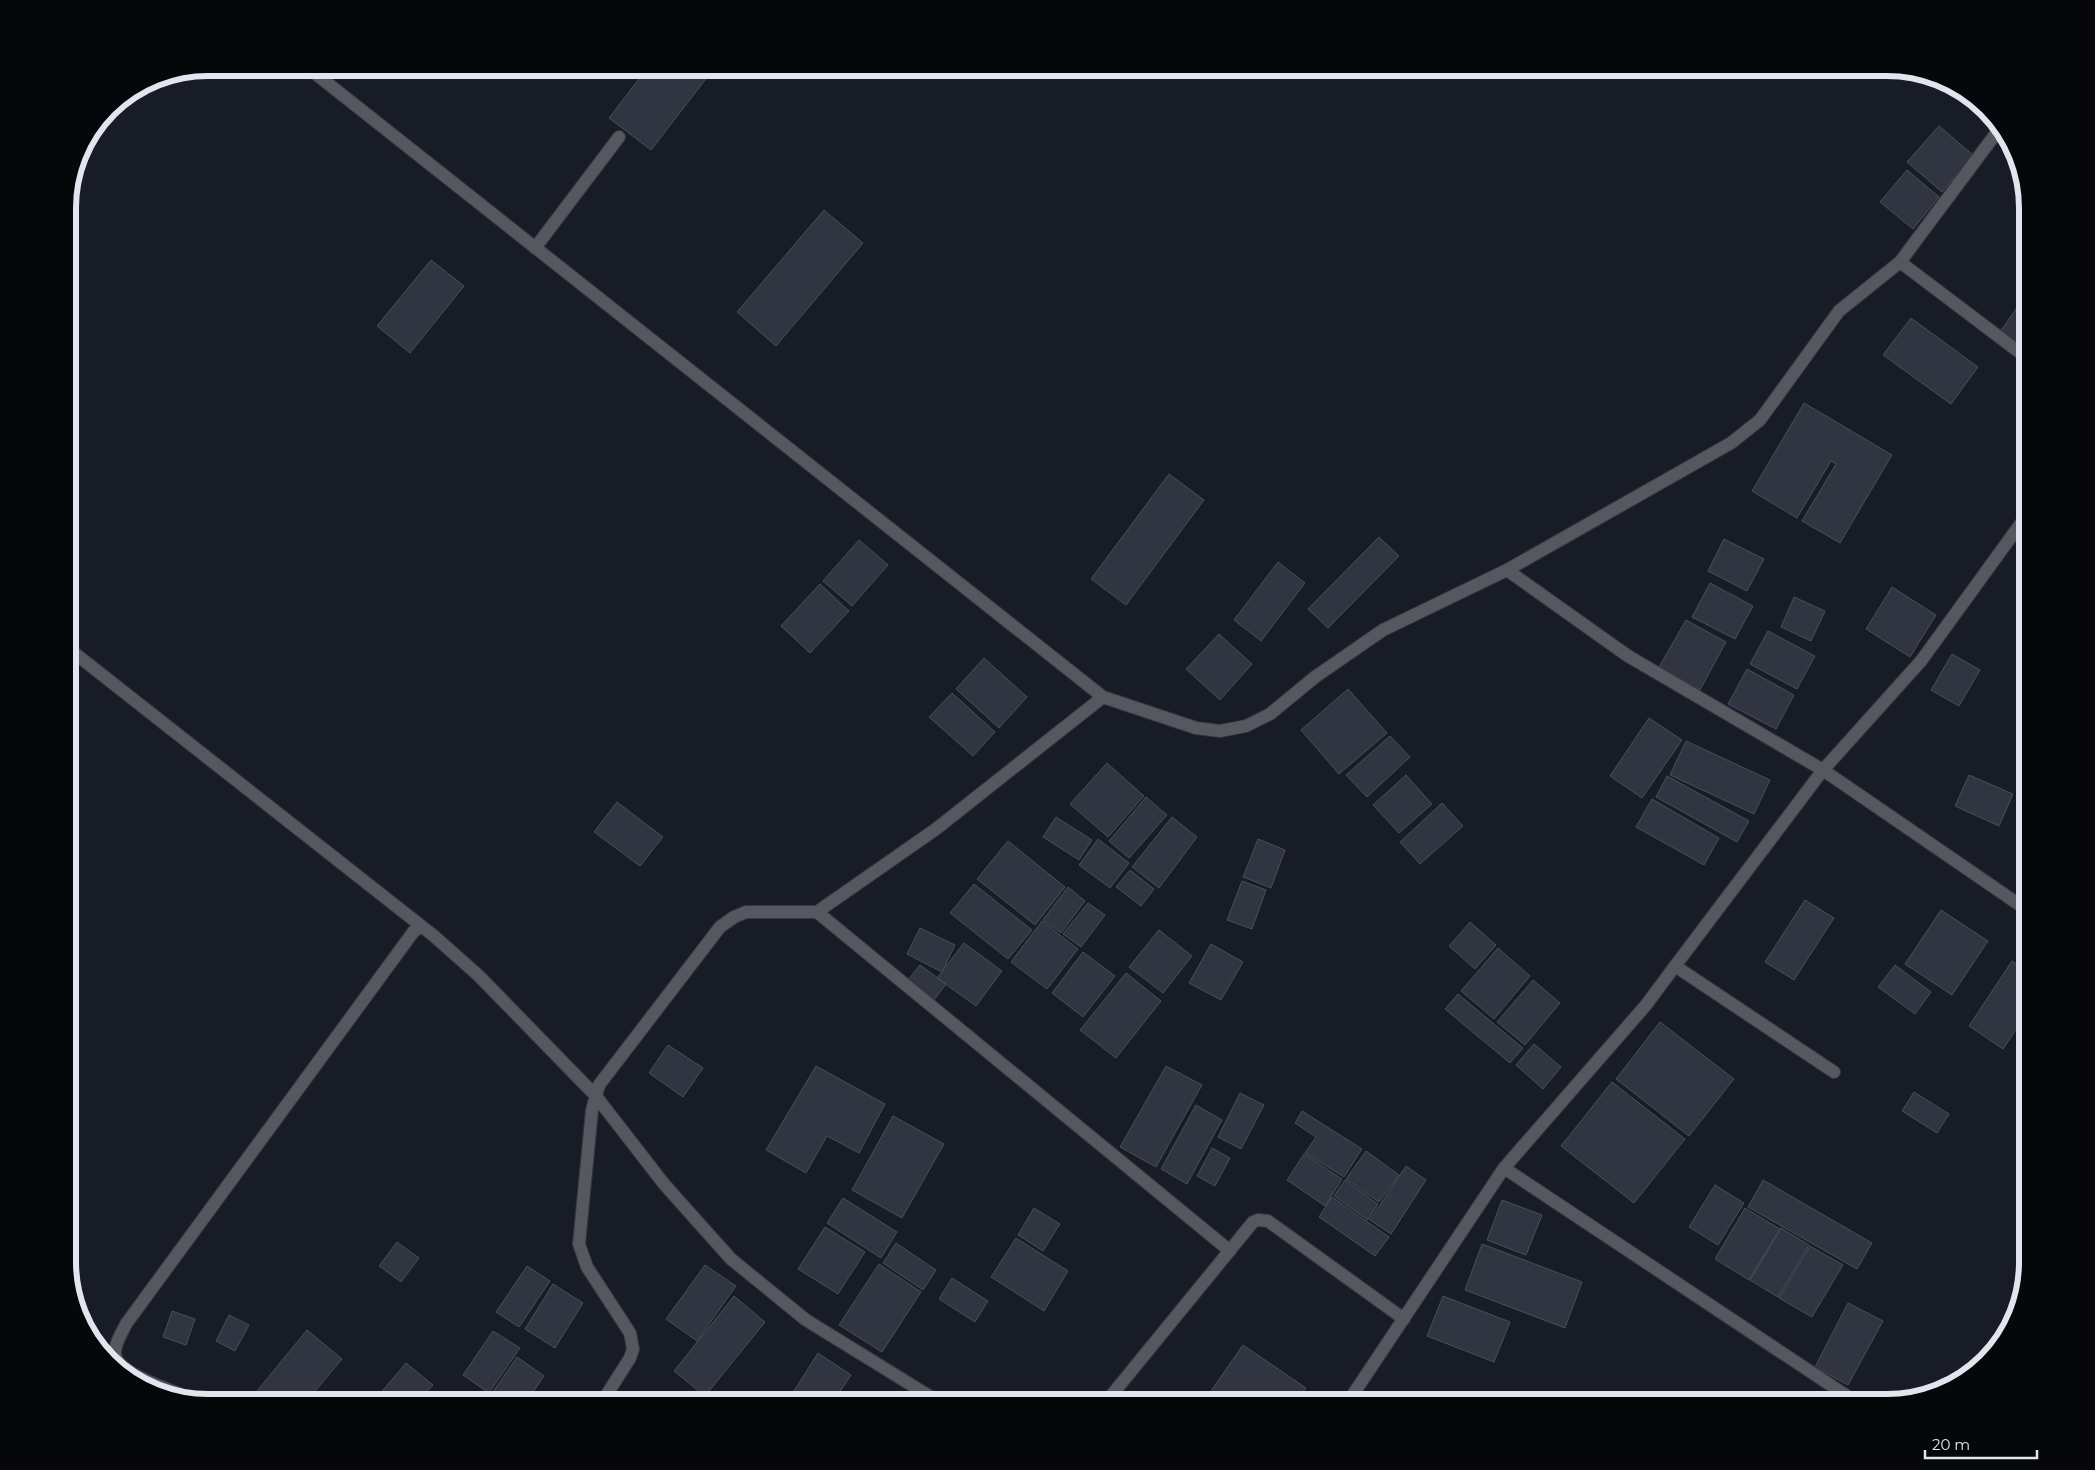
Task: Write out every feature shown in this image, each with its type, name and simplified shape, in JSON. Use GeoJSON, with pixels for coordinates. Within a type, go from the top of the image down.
{"type":"FeatureCollection","features":[{"type":"Feature","properties":{"kind":"street"},"geometry":{"type":"LineString","coordinates":[[317,76],[1103,697],[1196,728],[1220,731],[1246,726],[1270,714],[1315,677],[1382,630],[1507,570],[1731,443],[1743,434],[1760,420],[1839,311],[1900,262],[1996,134]]}},
{"type":"Feature","properties":{"kind":"street"},"geometry":{"type":"LineString","coordinates":[[535,248],[618,138]]}},
{"type":"Feature","properties":{"kind":"street"},"geometry":{"type":"LineString","coordinates":[[1900,262],[2019,351]]}},
{"type":"Feature","properties":{"kind":"street"},"geometry":{"type":"LineString","coordinates":[[1353,1394],[1504,1168],[1646,1005],[1823,770],[1921,660],[2019,528]]}},
{"type":"Feature","properties":{"kind":"street"},"geometry":{"type":"LineString","coordinates":[[1507,570],[1628,656],[1823,770],[2019,904]]}},
{"type":"Feature","properties":{"kind":"street"},"geometry":{"type":"LineString","coordinates":[[77,655],[420,927],[434,936],[479,976],[595,1095],[664,1184],[731,1259],[806,1320],[926,1394]]}},
{"type":"Feature","properties":{"kind":"street"},"geometry":{"type":"LineString","coordinates":[[607,1394],[630,1358],[633,1349],[630,1333],[587,1267],[579,1244],[595,1095],[599,1085],[720,927],[734,917],[746,912],[817,912],[936,829],[1103,697]]}},
{"type":"Feature","properties":{"kind":"street"},"geometry":{"type":"LineString","coordinates":[[817,912],[1230,1251]]}},
{"type":"Feature","properties":{"kind":"street"},"geometry":{"type":"LineString","coordinates":[[115,1355],[116,1343],[123,1330],[414,931],[420,927]]}},
{"type":"Feature","properties":{"kind":"street"},"geometry":{"type":"LineString","coordinates":[[1675,966],[1834,1072]]}},
{"type":"Feature","properties":{"kind":"street"},"geometry":{"type":"LineString","coordinates":[[1504,1168],[1844,1394]]}},
{"type":"Feature","properties":{"kind":"street"},"geometry":{"type":"LineString","coordinates":[[1113,1394],[1253,1222],[1258,1220],[1268,1222],[1404,1319]]}},
{"type":"Feature","properties":{"kind":"building"},"geometry":{"type":"Polygon","coordinates":[[[641,76],[708,76],[651,150],[609,118],[641,76]]]}},
{"type":"Feature","properties":{"kind":"building"},"geometry":{"type":"Polygon","coordinates":[[[1939,126],[1973,155],[1942,192],[1907,162],[1939,126]]]}},
{"type":"Feature","properties":{"kind":"building"},"geometry":{"type":"Polygon","coordinates":[[[1907,170],[1939,197],[1913,229],[1880,202],[1907,170]]]}},
{"type":"Feature","properties":{"kind":"building"},"geometry":{"type":"Polygon","coordinates":[[[824,210],[863,243],[776,346],[737,312],[824,210]]]}},
{"type":"Feature","properties":{"kind":"building"},"geometry":{"type":"Polygon","coordinates":[[[431,260],[464,286],[410,353],[377,326],[431,260]]]}},
{"type":"Feature","properties":{"kind":"building"},"geometry":{"type":"Polygon","coordinates":[[[2019,305],[2019,350],[1998,335],[2019,305]]]}},
{"type":"Feature","properties":{"kind":"building"},"geometry":{"type":"Polygon","coordinates":[[[1911,318],[1978,367],[1951,404],[1883,355],[1911,318]]]}},
{"type":"Feature","properties":{"kind":"building"},"geometry":{"type":"Polygon","coordinates":[[[1804,403],[1892,455],[1840,543],[1802,521],[1836,464],[1831,461],[1797,518],[1752,491],[1804,403]]]}},
{"type":"Feature","properties":{"kind":"building"},"geometry":{"type":"Polygon","coordinates":[[[1169,474],[1204,500],[1126,605],[1091,579],[1169,474]]]}},
{"type":"Feature","properties":{"kind":"building"},"geometry":{"type":"Polygon","coordinates":[[[1379,537],[1399,556],[1328,628],[1308,609],[1379,537]]]}},
{"type":"Feature","properties":{"kind":"building"},"geometry":{"type":"Polygon","coordinates":[[[1724,539],[1764,559],[1747,591],[1708,571],[1724,539]]]}},
{"type":"Feature","properties":{"kind":"building"},"geometry":{"type":"Polygon","coordinates":[[[859,540],[888,565],[852,606],[823,581],[859,540]]]}},
{"type":"Feature","properties":{"kind":"building"},"geometry":{"type":"Polygon","coordinates":[[[1278,562],[1305,583],[1261,641],[1234,620],[1278,562]]]}},
{"type":"Feature","properties":{"kind":"building"},"geometry":{"type":"Polygon","coordinates":[[[1710,583],[1753,606],[1735,639],[1692,617],[1710,583]]]}},
{"type":"Feature","properties":{"kind":"building"},"geometry":{"type":"Polygon","coordinates":[[[820,584],[849,611],[810,653],[781,626],[820,584]]]}},
{"type":"Feature","properties":{"kind":"building"},"geometry":{"type":"Polygon","coordinates":[[[1892,587],[1936,615],[1910,657],[1866,629],[1892,587]]]}},
{"type":"Feature","properties":{"kind":"building"},"geometry":{"type":"Polygon","coordinates":[[[1794,597],[1825,611],[1811,641],[1781,627],[1794,597]]]}},
{"type":"Feature","properties":{"kind":"building"},"geometry":{"type":"Polygon","coordinates":[[[1686,620],[1726,642],[1700,690],[1659,667],[1686,620]]]}},
{"type":"Feature","properties":{"kind":"building"},"geometry":{"type":"Polygon","coordinates":[[[1768,631],[1815,656],[1797,689],[1750,664],[1768,631]]]}},
{"type":"Feature","properties":{"kind":"building"},"geometry":{"type":"Polygon","coordinates":[[[1219,634],[1252,664],[1220,700],[1186,669],[1219,634]]]}},
{"type":"Feature","properties":{"kind":"building"},"geometry":{"type":"Polygon","coordinates":[[[1952,654],[1980,670],[1959,706],[1931,690],[1952,654]]]}},
{"type":"Feature","properties":{"kind":"building"},"geometry":{"type":"Polygon","coordinates":[[[984,658],[1027,697],[999,728],[956,689],[984,658]]]}},
{"type":"Feature","properties":{"kind":"building"},"geometry":{"type":"Polygon","coordinates":[[[1747,669],[1794,695],[1776,729],[1728,704],[1747,669]]]}},
{"type":"Feature","properties":{"kind":"building"},"geometry":{"type":"Polygon","coordinates":[[[1348,689],[1387,733],[1339,774],[1301,730],[1348,689]]]}},
{"type":"Feature","properties":{"kind":"building"},"geometry":{"type":"Polygon","coordinates":[[[952,693],[995,732],[973,756],[929,717],[952,693]]]}},
{"type":"Feature","properties":{"kind":"building"},"geometry":{"type":"Polygon","coordinates":[[[1649,718],[1682,740],[1642,798],[1610,776],[1649,718]]]}},
{"type":"Feature","properties":{"kind":"building"},"geometry":{"type":"Polygon","coordinates":[[[1390,736],[1410,757],[1367,797],[1346,775],[1390,736]]]}},
{"type":"Feature","properties":{"kind":"building"},"geometry":{"type":"Polygon","coordinates":[[[1686,741],[1770,780],[1754,814],[1670,775],[1686,741]]]}},
{"type":"Feature","properties":{"kind":"building"},"geometry":{"type":"Polygon","coordinates":[[[1107,763],[1144,796],[1108,837],[1070,804],[1107,763]]]}},
{"type":"Feature","properties":{"kind":"building"},"geometry":{"type":"Polygon","coordinates":[[[1406,775],[1432,804],[1399,833],[1373,805],[1406,775]]]}},
{"type":"Feature","properties":{"kind":"building"},"geometry":{"type":"Polygon","coordinates":[[[1969,775],[2013,794],[1999,826],[1955,806],[1969,775]]]}},
{"type":"Feature","properties":{"kind":"building"},"geometry":{"type":"Polygon","coordinates":[[[1667,776],[1749,821],[1737,842],[1656,797],[1667,776]]]}},
{"type":"Feature","properties":{"kind":"building"},"geometry":{"type":"Polygon","coordinates":[[[1146,797],[1167,815],[1129,858],[1109,841],[1146,797]]]}},
{"type":"Feature","properties":{"kind":"building"},"geometry":{"type":"Polygon","coordinates":[[[1652,799],[1719,838],[1704,865],[1636,827],[1652,799]]]}},
{"type":"Feature","properties":{"kind":"building"},"geometry":{"type":"Polygon","coordinates":[[[617,802],[663,837],[640,866],[594,832],[617,802]]]}},
{"type":"Feature","properties":{"kind":"building"},"geometry":{"type":"Polygon","coordinates":[[[1442,803],[1463,826],[1420,864],[1400,842],[1442,803]]]}},
{"type":"Feature","properties":{"kind":"building"},"geometry":{"type":"Polygon","coordinates":[[[1056,817],[1092,840],[1079,860],[1043,837],[1056,817]]]}},
{"type":"Feature","properties":{"kind":"building"},"geometry":{"type":"Polygon","coordinates":[[[1172,817],[1197,837],[1159,888],[1132,867],[1172,817]]]}},
{"type":"Feature","properties":{"kind":"building"},"geometry":{"type":"Polygon","coordinates":[[[1098,839],[1129,863],[1110,888],[1079,865],[1098,839]]]}},
{"type":"Feature","properties":{"kind":"building"},"geometry":{"type":"Polygon","coordinates":[[[1258,839],[1285,850],[1271,888],[1243,877],[1258,839]]]}},
{"type":"Feature","properties":{"kind":"building"},"geometry":{"type":"Polygon","coordinates":[[[1008,841],[1065,887],[1035,925],[977,879],[1008,841]]]}},
{"type":"Feature","properties":{"kind":"building"},"geometry":{"type":"Polygon","coordinates":[[[1130,870],[1154,889],[1141,906],[1116,887],[1130,870]]]}},
{"type":"Feature","properties":{"kind":"building"},"geometry":{"type":"Polygon","coordinates":[[[1242,881],[1266,890],[1252,929],[1227,920],[1242,881]]]}},
{"type":"Feature","properties":{"kind":"building"},"geometry":{"type":"Polygon","coordinates":[[[974,884],[1032,930],[1008,959],[950,913],[974,884]]]}},
{"type":"Feature","properties":{"kind":"building"},"geometry":{"type":"Polygon","coordinates":[[[1068,887],[1085,901],[1061,933],[1043,920],[1068,887]]]}},
{"type":"Feature","properties":{"kind":"building"},"geometry":{"type":"Polygon","coordinates":[[[1805,900],[1834,918],[1794,980],[1765,962],[1805,900]]]}},
{"type":"Feature","properties":{"kind":"building"},"geometry":{"type":"Polygon","coordinates":[[[1088,903],[1105,915],[1081,947],[1063,934],[1088,903]]]}},
{"type":"Feature","properties":{"kind":"building"},"geometry":{"type":"Polygon","coordinates":[[[1941,910],[1988,941],[1952,995],[1905,964],[1941,910]]]}},
{"type":"Feature","properties":{"kind":"building"},"geometry":{"type":"Polygon","coordinates":[[[1042,921],[1078,949],[1047,989],[1011,962],[1042,921]]]}},
{"type":"Feature","properties":{"kind":"building"},"geometry":{"type":"Polygon","coordinates":[[[1470,922],[1496,945],[1475,969],[1449,946],[1470,922]]]}},
{"type":"Feature","properties":{"kind":"building"},"geometry":{"type":"Polygon","coordinates":[[[920,928],[955,945],[942,972],[907,954],[920,928]]]}},
{"type":"Feature","properties":{"kind":"building"},"geometry":{"type":"Polygon","coordinates":[[[1159,930],[1192,956],[1163,993],[1129,967],[1159,930]]]}},
{"type":"Feature","properties":{"kind":"building"},"geometry":{"type":"Polygon","coordinates":[[[964,943],[1002,971],[976,1006],[937,978],[964,943]]]}},
{"type":"Feature","properties":{"kind":"building"},"geometry":{"type":"Polygon","coordinates":[[[1211,944],[1243,962],[1221,1000],[1189,983],[1211,944]]]}},
{"type":"Feature","properties":{"kind":"building"},"geometry":{"type":"Polygon","coordinates":[[[1498,948],[1530,976],[1494,1019],[1461,991],[1498,948]]]}},
{"type":"Feature","properties":{"kind":"building"},"geometry":{"type":"Polygon","coordinates":[[[1083,952],[1115,976],[1083,1017],[1052,993],[1083,952]]]}},
{"type":"Feature","properties":{"kind":"building"},"geometry":{"type":"Polygon","coordinates":[[[2012,961],[2019,966],[2019,1025],[2003,1049],[1969,1026],[2012,961]]]}},
{"type":"Feature","properties":{"kind":"building"},"geometry":{"type":"Polygon","coordinates":[[[920,965],[946,984],[934,1000],[908,980],[920,965]]]}},
{"type":"Feature","properties":{"kind":"building"},"geometry":{"type":"Polygon","coordinates":[[[1895,965],[1931,992],[1915,1014],[1878,987],[1895,965]]]}},
{"type":"Feature","properties":{"kind":"building"},"geometry":{"type":"Polygon","coordinates":[[[1126,973],[1161,1001],[1116,1058],[1080,1030],[1126,973]]]}},
{"type":"Feature","properties":{"kind":"building"},"geometry":{"type":"Polygon","coordinates":[[[1533,980],[1560,1003],[1525,1045],[1497,1022],[1533,980]]]}},
{"type":"Feature","properties":{"kind":"building"},"geometry":{"type":"Polygon","coordinates":[[[1458,994],[1523,1048],[1510,1063],[1445,1009],[1458,994]]]}},
{"type":"Feature","properties":{"kind":"building"},"geometry":{"type":"Polygon","coordinates":[[[1660,1022],[1734,1079],[1689,1136],[1616,1079],[1660,1022]]]}},
{"type":"Feature","properties":{"kind":"building"},"geometry":{"type":"Polygon","coordinates":[[[1534,1044],[1561,1067],[1543,1089],[1516,1065],[1534,1044]]]}},
{"type":"Feature","properties":{"kind":"building"},"geometry":{"type":"Polygon","coordinates":[[[668,1045],[703,1068],[683,1097],[649,1073],[668,1045]]]}},
{"type":"Feature","properties":{"kind":"building"},"geometry":{"type":"Polygon","coordinates":[[[816,1066],[885,1104],[859,1153],[827,1136],[806,1173],[766,1150],[816,1066]]]}},
{"type":"Feature","properties":{"kind":"building"},"geometry":{"type":"Polygon","coordinates":[[[1166,1066],[1202,1085],[1156,1167],[1120,1147],[1166,1066]]]}},
{"type":"Feature","properties":{"kind":"building"},"geometry":{"type":"Polygon","coordinates":[[[1612,1082],[1685,1139],[1634,1203],[1561,1146],[1612,1082]]]}},
{"type":"Feature","properties":{"kind":"building"},"geometry":{"type":"Polygon","coordinates":[[[1914,1092],[1949,1114],[1937,1133],[1902,1111],[1914,1092]]]}},
{"type":"Feature","properties":{"kind":"building"},"geometry":{"type":"Polygon","coordinates":[[[1240,1093],[1264,1105],[1241,1149],[1218,1137],[1240,1093]]]}},
{"type":"Feature","properties":{"kind":"building"},"geometry":{"type":"Polygon","coordinates":[[[1196,1105],[1222,1120],[1187,1184],[1161,1169],[1196,1105]]]}},
{"type":"Feature","properties":{"kind":"building"},"geometry":{"type":"Polygon","coordinates":[[[1302,1111],[1362,1149],[1344,1177],[1305,1153],[1316,1137],[1295,1123],[1302,1111]]]}},
{"type":"Feature","properties":{"kind":"building"},"geometry":{"type":"Polygon","coordinates":[[[893,1116],[944,1144],[902,1218],[852,1190],[893,1116]]]}},
{"type":"Feature","properties":{"kind":"building"},"geometry":{"type":"Polygon","coordinates":[[[1212,1148],[1230,1158],[1215,1186],[1197,1176],[1212,1148]]]}},
{"type":"Feature","properties":{"kind":"building"},"geometry":{"type":"Polygon","coordinates":[[[1366,1151],[1399,1175],[1379,1202],[1346,1179],[1366,1151]]]}},
{"type":"Feature","properties":{"kind":"building"},"geometry":{"type":"Polygon","coordinates":[[[1304,1154],[1342,1179],[1325,1206],[1287,1180],[1304,1154]]]}},
{"type":"Feature","properties":{"kind":"building"},"geometry":{"type":"Polygon","coordinates":[[[1406,1166],[1426,1180],[1391,1234],[1370,1220],[1406,1166]]]}},
{"type":"Feature","properties":{"kind":"building"},"geometry":{"type":"Polygon","coordinates":[[[1345,1180],[1378,1204],[1368,1220],[1334,1196],[1345,1180]]]}},
{"type":"Feature","properties":{"kind":"building"},"geometry":{"type":"Polygon","coordinates":[[[1763,1180],[1872,1243],[1857,1269],[1748,1207],[1763,1180]]]}},
{"type":"Feature","properties":{"kind":"building"},"geometry":{"type":"Polygon","coordinates":[[[1715,1185],[1744,1203],[1718,1245],[1689,1227],[1715,1185]]]}},
{"type":"Feature","properties":{"kind":"building"},"geometry":{"type":"Polygon","coordinates":[[[1332,1197],[1389,1237],[1375,1256],[1319,1217],[1332,1197]]]}},
{"type":"Feature","properties":{"kind":"building"},"geometry":{"type":"Polygon","coordinates":[[[843,1198],[897,1232],[881,1258],[827,1223],[843,1198]]]}},
{"type":"Feature","properties":{"kind":"building"},"geometry":{"type":"Polygon","coordinates":[[[1502,1200],[1542,1215],[1526,1255],[1487,1240],[1502,1200]]]}},
{"type":"Feature","properties":{"kind":"building"},"geometry":{"type":"Polygon","coordinates":[[[1034,1208],[1060,1224],[1043,1251],[1018,1235],[1034,1208]]]}},
{"type":"Feature","properties":{"kind":"building"},"geometry":{"type":"Polygon","coordinates":[[[1745,1208],[1780,1229],[1749,1280],[1715,1259],[1745,1208]]]}},
{"type":"Feature","properties":{"kind":"building"},"geometry":{"type":"Polygon","coordinates":[[[825,1227],[865,1252],[838,1294],[798,1269],[825,1227]]]}},
{"type":"Feature","properties":{"kind":"building"},"geometry":{"type":"Polygon","coordinates":[[[1781,1228],[1809,1245],[1778,1297],[1750,1280],[1781,1228]]]}},
{"type":"Feature","properties":{"kind":"building"},"geometry":{"type":"Polygon","coordinates":[[[1016,1238],[1068,1271],[1044,1311],[991,1277],[1016,1238]]]}},
{"type":"Feature","properties":{"kind":"building"},"geometry":{"type":"Polygon","coordinates":[[[397,1242],[419,1258],[401,1282],[379,1266],[397,1242]]]}},
{"type":"Feature","properties":{"kind":"building"},"geometry":{"type":"Polygon","coordinates":[[[896,1243],[936,1270],[923,1290],[883,1263],[896,1243]]]}},
{"type":"Feature","properties":{"kind":"building"},"geometry":{"type":"Polygon","coordinates":[[[1482,1244],[1582,1282],[1565,1328],[1465,1290],[1482,1244]]]}},
{"type":"Feature","properties":{"kind":"building"},"geometry":{"type":"Polygon","coordinates":[[[1810,1246],[1843,1265],[1812,1317],[1779,1298],[1810,1246]]]}},
{"type":"Feature","properties":{"kind":"building"},"geometry":{"type":"Polygon","coordinates":[[[879,1264],[921,1292],[882,1352],[839,1325],[879,1264]]]}},
{"type":"Feature","properties":{"kind":"building"},"geometry":{"type":"Polygon","coordinates":[[[705,1265],[736,1286],[697,1341],[666,1319],[705,1265]]]}},
{"type":"Feature","properties":{"kind":"building"},"geometry":{"type":"Polygon","coordinates":[[[527,1266],[550,1281],[519,1327],[496,1312],[527,1266]]]}},
{"type":"Feature","properties":{"kind":"building"},"geometry":{"type":"Polygon","coordinates":[[[952,1278],[988,1301],[975,1322],[939,1299],[952,1278]]]}},
{"type":"Feature","properties":{"kind":"building"},"geometry":{"type":"Polygon","coordinates":[[[553,1284],[583,1303],[555,1348],[525,1329],[553,1284]]]}},
{"type":"Feature","properties":{"kind":"building"},"geometry":{"type":"Polygon","coordinates":[[[734,1296],[765,1322],[707,1394],[703,1394],[674,1371],[734,1296]]]}},
{"type":"Feature","properties":{"kind":"building"},"geometry":{"type":"Polygon","coordinates":[[[1443,1296],[1510,1322],[1494,1362],[1427,1336],[1443,1296]]]}},
{"type":"Feature","properties":{"kind":"building"},"geometry":{"type":"Polygon","coordinates":[[[1848,1303],[1883,1321],[1848,1385],[1815,1367],[1848,1303]]]}},
{"type":"Feature","properties":{"kind":"building"},"geometry":{"type":"Polygon","coordinates":[[[172,1311],[195,1319],[186,1345],[163,1337],[172,1311]]]}},
{"type":"Feature","properties":{"kind":"building"},"geometry":{"type":"Polygon","coordinates":[[[229,1315],[249,1325],[235,1351],[216,1341],[229,1315]]]}},
{"type":"Feature","properties":{"kind":"building"},"geometry":{"type":"Polygon","coordinates":[[[307,1330],[342,1359],[313,1394],[255,1394],[307,1330]]]}},
{"type":"Feature","properties":{"kind":"building"},"geometry":{"type":"Polygon","coordinates":[[[493,1331],[520,1348],[489,1393],[463,1375],[493,1331]]]}},
{"type":"Feature","properties":{"kind":"building"},"geometry":{"type":"Polygon","coordinates":[[[1243,1345],[1306,1388],[1302,1394],[1209,1394],[1243,1345]]]}},
{"type":"Feature","properties":{"kind":"building"},"geometry":{"type":"Polygon","coordinates":[[[818,1353],[851,1375],[838,1394],[792,1394],[818,1353]]]}},
{"type":"Feature","properties":{"kind":"building"},"geometry":{"type":"Polygon","coordinates":[[[517,1357],[544,1376],[532,1394],[492,1394],[517,1357]]]}},
{"type":"Feature","properties":{"kind":"building"},"geometry":{"type":"Polygon","coordinates":[[[406,1363],[433,1385],[425,1394],[380,1394],[406,1363]]]}}]}
